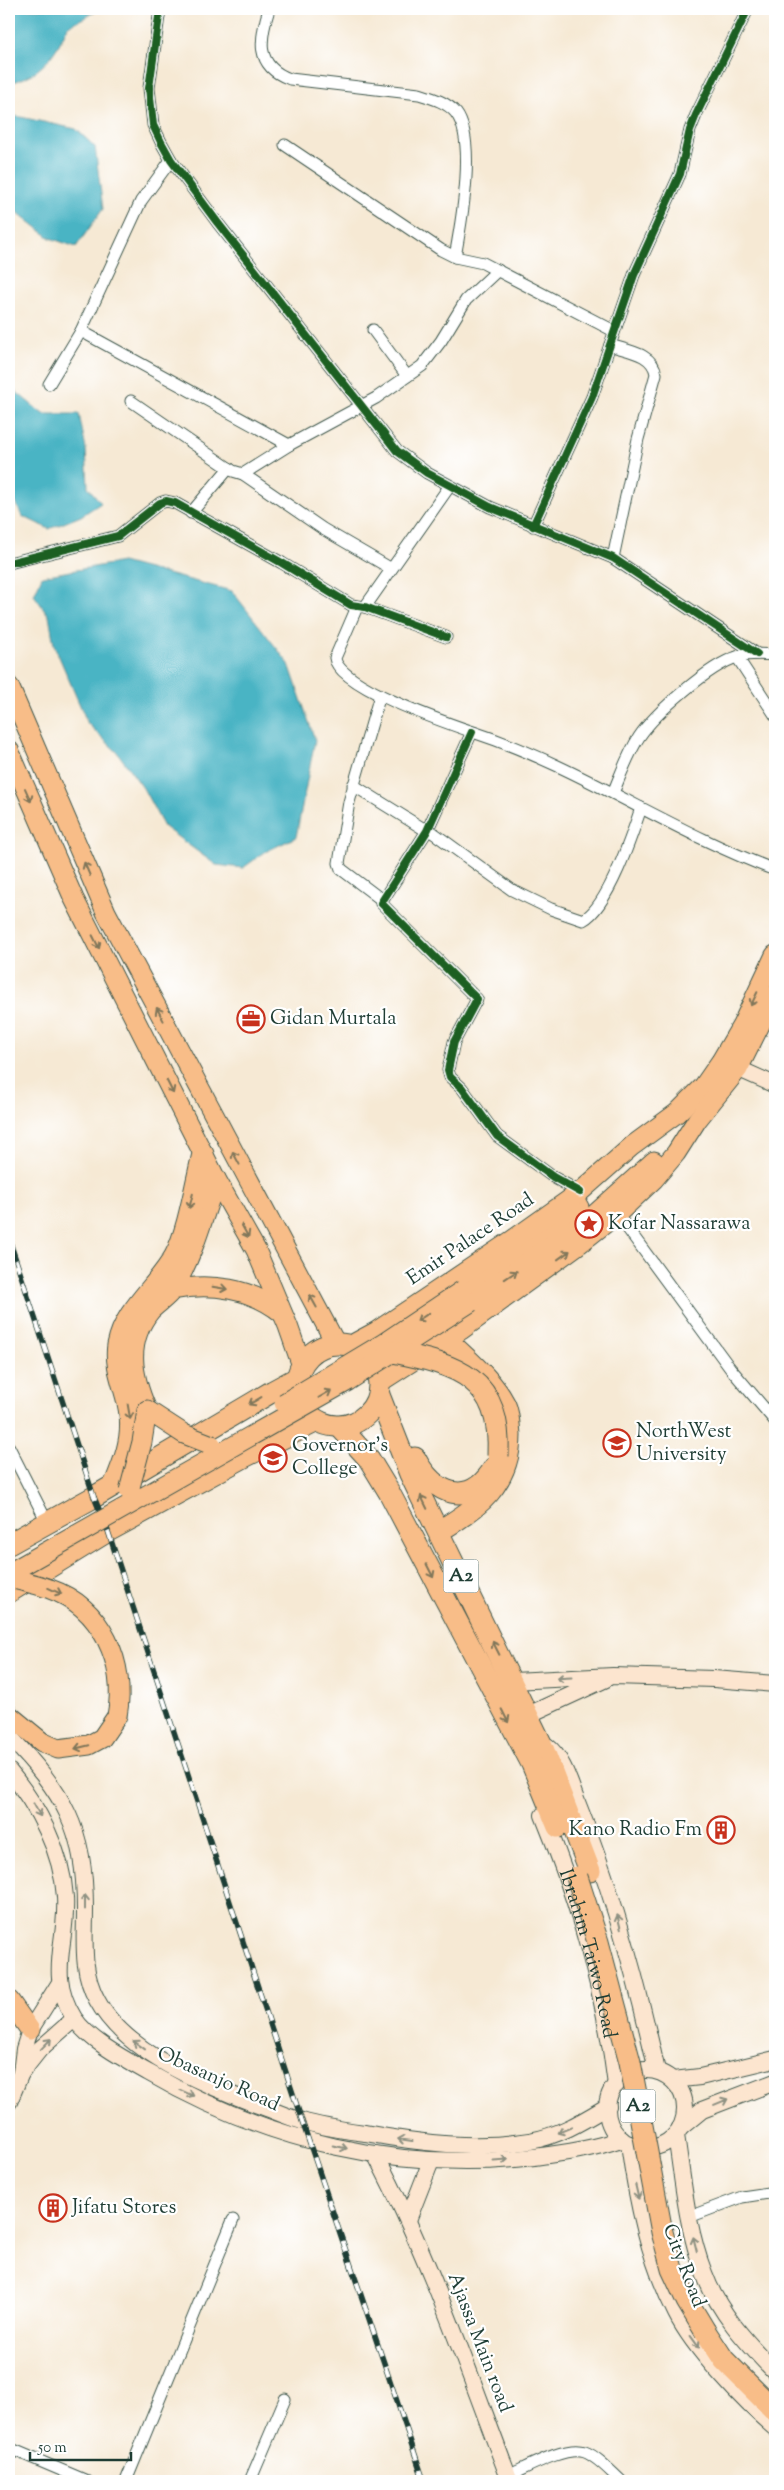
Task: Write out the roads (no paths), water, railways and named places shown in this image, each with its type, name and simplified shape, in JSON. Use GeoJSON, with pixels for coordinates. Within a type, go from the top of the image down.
{"type":"FeatureCollection","features":[{"type":"Feature","properties":{"kind":"highway"},"geometry":{"type":"LineString","coordinates":[[122,1488],[131,1432],[130,1414],[117,1361],[118,1346],[128,1318],[163,1276],[176,1254],[203,1154]]}},
{"type":"Feature","properties":{"kind":"highway"},"geometry":{"type":"LineString","coordinates":[[439,1531],[467,1514],[490,1494],[498,1482],[506,1463],[510,1443],[506,1406],[496,1391],[446,1339]]}},
{"type":"Feature","properties":{"kind":"highway"},"geometry":{"type":"LineString","coordinates":[[9,1544],[47,1522],[122,1488],[300,1372],[316,1350],[344,1344]]}},
{"type":"Feature","properties":{"kind":"highway","name":"A2"},"geometry":{"type":"LineString","coordinates":[[344,1344],[365,1353],[376,1366],[379,1389]]}},
{"type":"Feature","properties":{"kind":"highway"},"geometry":{"type":"LineString","coordinates":[[386,1416],[408,1441],[428,1478],[442,1489],[465,1492],[478,1486],[488,1477],[498,1456],[496,1418],[484,1395],[474,1382],[460,1370],[443,1363],[393,1352]]}},
{"type":"Feature","properties":{"kind":"highway"},"geometry":{"type":"LineString","coordinates":[[300,1372],[298,1395],[305,1410],[317,1421],[340,1427],[353,1424],[365,1418],[374,1407],[379,1389]]}},
{"type":"Feature","properties":{"kind":"highway","name":"Ibrahim Taiwo Road"},"geometry":{"type":"LineString","coordinates":[[379,1389],[386,1416],[399,1449],[513,1681],[528,1715],[540,1754]]}},
{"type":"Feature","properties":{"kind":"highway"},"geometry":{"type":"LineString","coordinates":[[9,1592],[108,1531],[246,1456],[317,1421]]}},
{"type":"Feature","properties":{"kind":"highway","name":"Ibrahim Taiwo Road"},"geometry":{"type":"LineString","coordinates":[[340,1427],[369,1459],[389,1492],[519,1742],[540,1754]]}},
{"type":"Feature","properties":{"kind":"highway"},"geometry":{"type":"LineString","coordinates":[[9,1606],[33,1577]]}},
{"type":"Feature","properties":{"kind":"highway","name":"A2"},"geometry":{"type":"LineString","coordinates":[[540,1754],[583,1874],[598,1942],[628,2053],[662,2232],[672,2269],[686,2301],[709,2328],[775,2391]]}},
{"type":"Feature","properties":{"kind":"highway","name":"A2"},"geometry":{"type":"LineString","coordinates":[[709,2328],[724,2360],[775,2411]]}},
{"type":"Feature","properties":{"kind":"main road"},"geometry":{"type":"LineString","coordinates":[[9,686],[106,912],[344,1344]]}},
{"type":"Feature","properties":{"kind":"main road"},"geometry":{"type":"LineString","coordinates":[[9,750],[74,899],[203,1154],[256,1250],[282,1313],[300,1372]]}},
{"type":"Feature","properties":{"kind":"main road","name":"Emir Palace Road"},"geometry":{"type":"LineString","coordinates":[[344,1344],[378,1331],[512,1241],[580,1192],[632,1146],[677,1113],[703,1086],[730,1065],[742,1025],[775,955]]}},
{"type":"Feature","properties":{"kind":"main road","name":"Emir Palace Road"},"geometry":{"type":"LineString","coordinates":[[379,1389],[617,1214],[654,1179],[676,1153],[775,995]]}},
{"type":"Feature","properties":{"kind":"main road"},"geometry":{"type":"LineString","coordinates":[[730,1065],[775,1085]]}},
{"type":"Feature","properties":{"kind":"main road"},"geometry":{"type":"LineString","coordinates":[[9,1573],[348,1381],[393,1352],[467,1296],[617,1176],[677,1113]]}},
{"type":"Feature","properties":{"kind":"main road"},"geometry":{"type":"LineString","coordinates":[[9,1559],[122,1488],[212,1444],[467,1296],[594,1215],[696,1120]]}},
{"type":"Feature","properties":{"kind":"main road"},"geometry":{"type":"LineString","coordinates":[[122,1488],[142,1442],[147,1410],[133,1372],[132,1351],[137,1334],[144,1319],[172,1290],[189,1256],[216,1179]]}},
{"type":"Feature","properties":{"kind":"main road"},"geometry":{"type":"LineString","coordinates":[[172,1290],[195,1286],[218,1286],[260,1300],[282,1313]]}},
{"type":"Feature","properties":{"kind":"main road"},"geometry":{"type":"LineString","coordinates":[[147,1410],[184,1434],[212,1444]]}},
{"type":"Feature","properties":{"kind":"main road"},"geometry":{"type":"LineString","coordinates":[[9,1578],[50,1589],[68,1597],[84,1608],[98,1623],[116,1661],[120,1701],[117,1716],[102,1738],[74,1748],[58,1749],[42,1742],[9,1715]]}},
{"type":"Feature","properties":{"kind":"main road"},"geometry":{"type":"LineString","coordinates":[[528,1715],[612,1676]]}},
{"type":"Feature","properties":{"kind":"main road"},"geometry":{"type":"LineString","coordinates":[[513,1681],[612,1676],[714,1679],[775,1684]]}},
{"type":"Feature","properties":{"kind":"main road","name":"Obasanjo Road"},"geometry":{"type":"LineString","coordinates":[[9,1736],[49,1782],[63,1803],[75,1830],[82,1852],[85,1884],[88,1982],[98,2003],[112,2022],[126,2036],[166,2064],[197,2080],[302,2121],[436,2144],[498,2144],[532,2141],[560,2132],[608,2106]]}},
{"type":"Feature","properties":{"kind":"main road","name":"Ibrahim Taiwo Road"},"geometry":{"type":"LineString","coordinates":[[519,1742],[528,1777],[556,1847],[580,1917],[612,2050],[616,2085]]}},
{"type":"Feature","properties":{"kind":"main road","name":"Ibrahim Taiwo Road"},"geometry":{"type":"LineString","coordinates":[[540,1754],[556,1755],[565,1772],[596,1850],[618,1916],[657,2071]]}},
{"type":"Feature","properties":{"kind":"main road","name":"Obasanjo Road"},"geometry":{"type":"LineString","coordinates":[[9,1771],[36,1808],[58,1863],[65,1896],[59,1984],[74,2018],[94,2038],[168,2084],[280,2131],[309,2141],[374,2154],[431,2161],[486,2161],[584,2150],[625,2141]]}},
{"type":"Feature","properties":{"kind":"main road"},"geometry":{"type":"LineString","coordinates":[[9,2102],[21,2073],[24,2049],[30,2030],[59,1984]]}},
{"type":"Feature","properties":{"kind":"main road"},"geometry":{"type":"LineString","coordinates":[[9,2000],[30,2030]]}},
{"type":"Feature","properties":{"kind":"main road"},"geometry":{"type":"LineString","coordinates":[[21,2073],[40,2049],[74,2018]]}},
{"type":"Feature","properties":{"kind":"main road"},"geometry":{"type":"LineString","coordinates":[[673,2080],[700,2077],[775,2059]]}},
{"type":"Feature","properties":{"kind":"main road"},"geometry":{"type":"LineString","coordinates":[[678,2131],[686,2108],[680,2088],[673,2080],[657,2071],[634,2072],[616,2085],[608,2106],[613,2129],[625,2141],[641,2148],[654,2147],[666,2143],[702,2110],[775,2082]]}},
{"type":"Feature","properties":{"kind":"main road"},"geometry":{"type":"LineString","coordinates":[[280,2131],[285,2115]]}},
{"type":"Feature","properties":{"kind":"main road","name":"City Road"},"geometry":{"type":"LineString","coordinates":[[678,2131],[689,2217],[704,2275],[716,2299],[746,2342],[775,2372]]}},
{"type":"Feature","properties":{"kind":"main road","name":"City Road"},"geometry":{"type":"LineString","coordinates":[[625,2141],[651,2251],[676,2315],[713,2365],[775,2428]]}},
{"type":"Feature","properties":{"kind":"main road","name":"Ajassa Main road"},"geometry":{"type":"LineString","coordinates":[[374,2154],[408,2220],[509,2479]]}},
{"type":"Feature","properties":{"kind":"main road"},"geometry":{"type":"LineString","coordinates":[[408,2220],[431,2161]]}},
{"type":"Feature","properties":{"kind":"street"},"geometry":{"type":"LineString","coordinates":[[160,9],[149,88],[153,125],[170,160],[397,451],[410,462],[449,487],[534,526],[613,558],[757,654]]}},
{"type":"Feature","properties":{"kind":"street"},"geometry":{"type":"LineString","coordinates":[[269,9],[261,49],[271,67],[280,75],[290,79],[419,94],[438,100],[456,114],[463,127],[466,170],[461,228],[455,257]]}},
{"type":"Feature","properties":{"kind":"street"},"geometry":{"type":"LineString","coordinates":[[534,526],[592,397],[634,275],[680,174],[690,130],[696,115],[748,9]]}},
{"type":"Feature","properties":{"kind":"street"},"geometry":{"type":"LineString","coordinates":[[285,146],[366,201],[455,257],[471,259],[498,270],[614,331]]}},
{"type":"Feature","properties":{"kind":"street"},"geometry":{"type":"LineString","coordinates":[[49,384],[82,330],[137,208],[157,176],[170,160]]}},
{"type":"Feature","properties":{"kind":"street"},"geometry":{"type":"LineString","coordinates":[[243,474],[289,445],[376,398],[422,366],[466,300],[498,270]]}},
{"type":"Feature","properties":{"kind":"street"},"geometry":{"type":"LineString","coordinates":[[82,330],[289,445]]}},
{"type":"Feature","properties":{"kind":"street"},"geometry":{"type":"LineString","coordinates":[[373,330],[407,376]]}},
{"type":"Feature","properties":{"kind":"street"},"geometry":{"type":"LineString","coordinates":[[610,345],[650,360],[656,374],[638,439],[613,558]]}},
{"type":"Feature","properties":{"kind":"street"},"geometry":{"type":"LineString","coordinates":[[132,401],[322,529],[390,568]]}},
{"type":"Feature","properties":{"kind":"street"},"geometry":{"type":"LineString","coordinates":[[190,512],[229,468]]}},
{"type":"Feature","properties":{"kind":"street"},"geometry":{"type":"LineString","coordinates":[[449,487],[361,607],[336,658],[336,663],[344,673],[380,695],[434,719],[543,759],[641,808],[775,870]]}},
{"type":"Feature","properties":{"kind":"street"},"geometry":{"type":"LineString","coordinates":[[9,563],[118,536],[160,503],[166,501],[176,503],[268,554],[334,595],[361,607],[446,637]]}},
{"type":"Feature","properties":{"kind":"street"},"geometry":{"type":"LineString","coordinates":[[613,793],[639,738],[651,723],[715,666],[737,657],[757,654],[775,655]]}},
{"type":"Feature","properties":{"kind":"street"},"geometry":{"type":"LineString","coordinates":[[737,657],[775,715]]}},
{"type":"Feature","properties":{"kind":"street"},"geometry":{"type":"LineString","coordinates":[[380,695],[353,785],[340,866],[382,900]]}},
{"type":"Feature","properties":{"kind":"street"},"geometry":{"type":"LineString","coordinates":[[472,732],[428,830],[382,900],[382,906],[477,998],[454,1042],[448,1070],[450,1077],[462,1088],[497,1136],[580,1192]]}},
{"type":"Feature","properties":{"kind":"street"},"geometry":{"type":"LineString","coordinates":[[353,785],[428,830],[512,890],[551,909],[583,920],[593,912],[618,872],[641,808]]}},
{"type":"Feature","properties":{"kind":"street"},"geometry":{"type":"LineString","coordinates":[[617,1214],[730,1368],[775,1421]]}},
{"type":"Feature","properties":{"kind":"street"},"geometry":{"type":"LineString","coordinates":[[9,1447],[47,1522]]}},
{"type":"Feature","properties":{"kind":"street"},"geometry":{"type":"LineString","coordinates":[[689,2217],[742,2197],[775,2192]]}},
{"type":"Feature","properties":{"kind":"street"},"geometry":{"type":"LineString","coordinates":[[126,2481],[233,2220]]}},
{"type":"Feature","properties":{"kind":"street"},"geometry":{"type":"LineString","coordinates":[[250,2481],[285,2399]]}},
{"type":"Feature","properties":{"kind":"street"},"geometry":{"type":"LineString","coordinates":[[9,2448],[87,2481]]}},
{"type":"Feature","properties":{"kind":"street"},"geometry":{"type":"LineString","coordinates":[[509,2479],[569,2451],[584,2452],[601,2463],[621,2481]]}},
{"type":"Feature","properties":{"kind":"water"},"geometry":{"type":"Polygon","coordinates":[[[9,9],[101,9],[68,26],[58,46],[39,69],[20,80],[9,83],[9,9]]]}},
{"type":"Feature","properties":{"kind":"water"},"geometry":{"type":"Polygon","coordinates":[[[16,116],[76,129],[95,147],[103,209],[76,247],[50,238],[17,212],[9,228],[9,121],[16,116]]]}},
{"type":"Feature","properties":{"kind":"water"},"geometry":{"type":"Polygon","coordinates":[[[9,386],[43,414],[79,414],[86,449],[88,487],[101,503],[81,516],[49,529],[22,516],[9,490],[9,386]]]}},
{"type":"Feature","properties":{"kind":"water"},"geometry":{"type":"Polygon","coordinates":[[[122,562],[232,591],[289,664],[315,740],[296,837],[265,852],[243,868],[216,865],[164,827],[143,788],[117,752],[88,724],[54,645],[49,616],[34,595],[42,576],[122,562]]]}},
{"type":"Feature","properties":{"kind":"railway"},"geometry":{"type":"LineString","coordinates":[[9,1239],[94,1497],[108,1531],[302,2121],[424,2481]]}},
{"type":"Feature","properties":{"kind":"place","name":"Gidan Murtala"},"geometry":{"type":"Point","coordinates":[251,1019]}},
{"type":"Feature","properties":{"kind":"place","name":"Kofar Nassarawa"},"geometry":{"type":"Point","coordinates":[589,1224]}},
{"type":"Feature","properties":{"kind":"place","name":"NorthWest University"},"geometry":{"type":"Point","coordinates":[617,1443]}},
{"type":"Feature","properties":{"kind":"place","name":"Governor's College"},"geometry":{"type":"Point","coordinates":[273,1458]}},
{"type":"Feature","properties":{"kind":"place","name":"Kano Radio Fm"},"geometry":{"type":"Point","coordinates":[721,1830]}},
{"type":"Feature","properties":{"kind":"place","name":"Jifatu Stores"},"geometry":{"type":"Point","coordinates":[53,2208]}}]}
